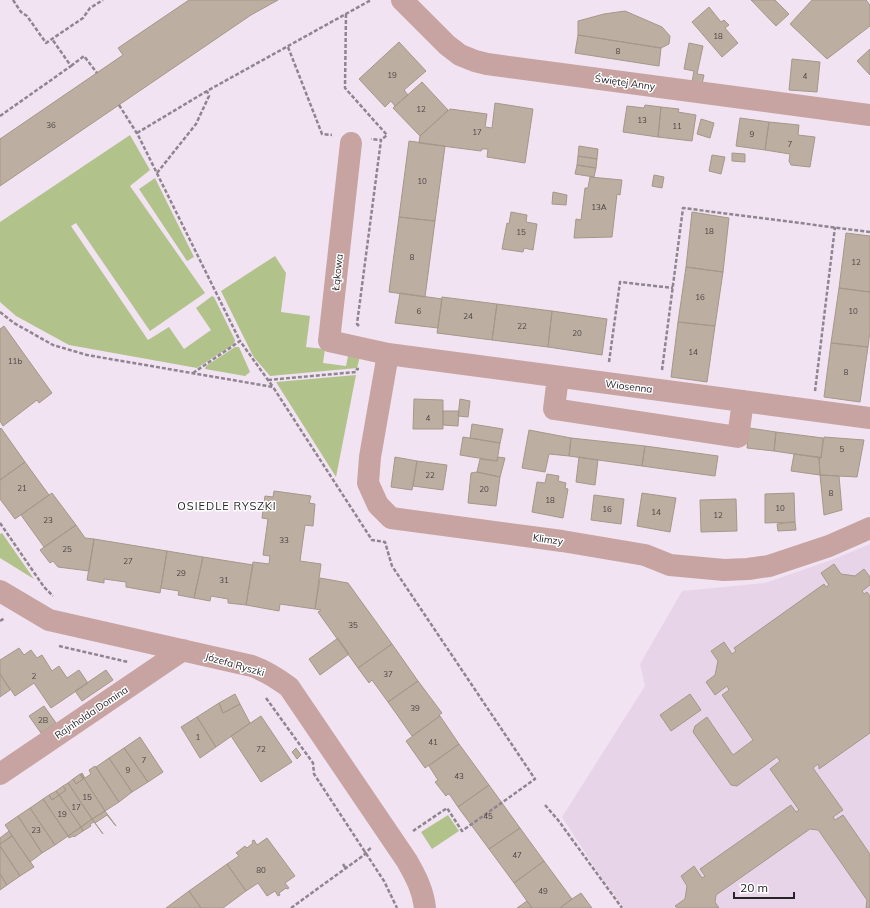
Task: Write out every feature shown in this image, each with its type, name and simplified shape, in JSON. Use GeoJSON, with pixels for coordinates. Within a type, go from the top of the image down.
{"type":"FeatureCollection","features":[{"type":"Feature","properties":{"kind":"street","name":"Świętej Anny"},"geometry":{"type":"LineString","coordinates":[[402,0],[447,45],[460,55],[475,61],[495,65],[870,115]]}},
{"type":"Feature","properties":{"kind":"street","name":"Łąkowa"},"geometry":{"type":"LineString","coordinates":[[351,139],[329,341],[388,354]]}},
{"type":"Feature","properties":{"kind":"street","name":"Klimzy"},"geometry":{"type":"LineString","coordinates":[[388,354],[370,457],[368,483],[378,505],[391,518],[562,541],[638,553],[670,565],[724,570],[770,566],[829,546],[870,528]]}},
{"type":"Feature","properties":{"kind":"street","name":"Wiosenna"},"geometry":{"type":"LineString","coordinates":[[388,354],[870,418]]}},
{"type":"Feature","properties":{"kind":"street"},"geometry":{"type":"LineString","coordinates":[[558,377],[554,409],[738,436],[743,402]]}},
{"type":"Feature","properties":{"kind":"street","name":"Józefa Ryszki"},"geometry":{"type":"LineString","coordinates":[[0,591],[49,620],[258,668],[276,677],[289,687],[390,834],[419,882],[424,898],[424,908]]}},
{"type":"Feature","properties":{"kind":"street","name":"Rajnholda Domina"},"geometry":{"type":"LineString","coordinates":[[0,774],[183,650]]}},
{"type":"Feature","properties":{"kind":"path"},"geometry":{"type":"LineString","coordinates":[[13,0],[21,12],[27,16],[46,43],[83,18],[90,8],[103,0]]}},
{"type":"Feature","properties":{"kind":"path"},"geometry":{"type":"LineString","coordinates":[[137,133],[371,0]]}},
{"type":"Feature","properties":{"kind":"path"},"geometry":{"type":"LineString","coordinates":[[288,47],[322,134],[351,139],[380,140],[387,135],[345,88],[346,14]]}},
{"type":"Feature","properties":{"kind":"path"},"geometry":{"type":"LineString","coordinates":[[52,39],[71,66]]}},
{"type":"Feature","properties":{"kind":"path"},"geometry":{"type":"LineString","coordinates":[[0,116],[84,56],[97,73]]}},
{"type":"Feature","properties":{"kind":"path"},"geometry":{"type":"LineString","coordinates":[[157,173],[196,124],[209,96],[208,92]]}},
{"type":"Feature","properties":{"kind":"path"},"geometry":{"type":"LineString","coordinates":[[119,105],[137,133],[240,342],[273,387],[372,540],[385,542],[392,566],[535,779],[462,831],[447,808],[412,832]]}},
{"type":"Feature","properties":{"kind":"path"},"geometry":{"type":"LineString","coordinates":[[363,329],[357,324],[380,140]]}},
{"type":"Feature","properties":{"kind":"path"},"geometry":{"type":"LineString","coordinates":[[662,372],[683,208],[870,232]]}},
{"type":"Feature","properties":{"kind":"path"},"geometry":{"type":"LineString","coordinates":[[815,393],[835,227]]}},
{"type":"Feature","properties":{"kind":"path"},"geometry":{"type":"LineString","coordinates":[[609,365],[620,282],[673,288]]}},
{"type":"Feature","properties":{"kind":"path"},"geometry":{"type":"LineString","coordinates":[[0,312],[14,323],[53,345],[87,355],[273,387]]}},
{"type":"Feature","properties":{"kind":"path"},"geometry":{"type":"LineString","coordinates":[[192,373],[240,342]]}},
{"type":"Feature","properties":{"kind":"path"},"geometry":{"type":"LineString","coordinates":[[268,380],[356,372],[357,369],[385,375]]}},
{"type":"Feature","properties":{"kind":"path"},"geometry":{"type":"LineString","coordinates":[[0,523],[54,598]]}},
{"type":"Feature","properties":{"kind":"path"},"geometry":{"type":"LineString","coordinates":[[59,646],[155,668]]}},
{"type":"Feature","properties":{"kind":"path"},"geometry":{"type":"LineString","coordinates":[[260,695],[266,698],[313,763],[314,774],[384,881],[397,908]]}},
{"type":"Feature","properties":{"kind":"path"},"geometry":{"type":"LineString","coordinates":[[545,805],[558,820],[622,908]]}},
{"type":"Feature","properties":{"kind":"path"},"geometry":{"type":"LineString","coordinates":[[291,908],[364,855],[390,834]]}},
{"type":"Feature","properties":{"kind":"path"},"geometry":{"type":"LineString","coordinates":[[343,864],[346,868]]}},
{"type":"Feature","properties":{"kind":"shaded area"},"geometry":{"type":"Polygon","coordinates":[[[870,544],[870,908],[624,908],[601,877],[562,817],[645,686],[640,664],[682,591],[765,583],[834,559],[870,544]]]}},
{"type":"Feature","properties":{"kind":"green space"},"geometry":{"type":"Polygon","coordinates":[[[130,135],[150,170],[130,186],[205,293],[150,331],[76,223],[71,226],[148,340],[169,327],[184,349],[211,330],[196,308],[212,296],[214,297],[235,340],[234,344],[197,368],[69,345],[16,316],[0,302],[0,222],[130,135]]]}},
{"type":"Feature","properties":{"kind":"green space"},"geometry":{"type":"Polygon","coordinates":[[[155,178],[194,257],[187,261],[139,189],[155,178]]]}},
{"type":"Feature","properties":{"kind":"green space"},"geometry":{"type":"Polygon","coordinates":[[[275,256],[286,273],[281,312],[310,316],[306,347],[325,349],[323,363],[346,366],[348,356],[360,356],[357,368],[270,376],[253,356],[221,291],[275,256]]]}},
{"type":"Feature","properties":{"kind":"green space"},"geometry":{"type":"Polygon","coordinates":[[[235,347],[239,347],[250,372],[245,376],[205,369],[206,366],[235,347]]]}},
{"type":"Feature","properties":{"kind":"green space"},"geometry":{"type":"Polygon","coordinates":[[[356,375],[336,477],[276,382],[356,375]]]}},
{"type":"Feature","properties":{"kind":"green space"},"geometry":{"type":"Polygon","coordinates":[[[2,533],[34,579],[0,558],[0,534],[2,533]]]}},
{"type":"Feature","properties":{"kind":"green space"},"geometry":{"type":"Polygon","coordinates":[[[448,815],[459,831],[432,849],[421,832],[448,815]]]}},
{"type":"Feature","properties":{"kind":"building"},"geometry":{"type":"Polygon","coordinates":[[[189,0],[278,0],[251,15],[0,186],[0,139],[123,55],[118,48],[189,0]]]}},
{"type":"Feature","properties":{"kind":"building"},"geometry":{"type":"Polygon","coordinates":[[[751,0],[775,0],[789,14],[776,26],[751,0]]]}},
{"type":"Feature","properties":{"kind":"building"},"geometry":{"type":"Polygon","coordinates":[[[812,0],[866,0],[870,5],[870,26],[827,59],[790,24],[812,0]]]}},
{"type":"Feature","properties":{"kind":"building"},"geometry":{"type":"Polygon","coordinates":[[[709,7],[721,22],[724,20],[729,25],[725,28],[738,43],[722,57],[692,22],[709,7]]]}},
{"type":"Feature","properties":{"kind":"building"},"geometry":{"type":"Polygon","coordinates":[[[625,11],[662,27],[670,36],[669,44],[661,48],[578,35],[578,21],[604,14],[625,11]]]}},
{"type":"Feature","properties":{"kind":"building"},"geometry":{"type":"Polygon","coordinates":[[[578,35],[661,48],[659,66],[575,53],[578,35]]]}},
{"type":"Feature","properties":{"kind":"building"},"geometry":{"type":"Polygon","coordinates":[[[399,42],[426,71],[404,90],[408,95],[395,106],[391,101],[385,107],[359,79],[399,42]]]}},
{"type":"Feature","properties":{"kind":"building"},"geometry":{"type":"Polygon","coordinates":[[[689,43],[703,46],[697,74],[704,75],[702,84],[692,82],[694,71],[684,69],[689,43]]]}},
{"type":"Feature","properties":{"kind":"building"},"geometry":{"type":"Polygon","coordinates":[[[870,49],[870,75],[857,61],[870,49]]]}},
{"type":"Feature","properties":{"kind":"building"},"geometry":{"type":"Polygon","coordinates":[[[792,59],[820,62],[817,92],[789,90],[792,59]]]}},
{"type":"Feature","properties":{"kind":"building"},"geometry":{"type":"Polygon","coordinates":[[[422,82],[448,110],[420,136],[393,108],[422,82]]]}},
{"type":"Feature","properties":{"kind":"building"},"geometry":{"type":"Polygon","coordinates":[[[495,103],[533,109],[525,163],[487,157],[488,149],[482,149],[481,151],[419,143],[420,136],[450,109],[487,114],[485,127],[492,128],[495,103]]]}},
{"type":"Feature","properties":{"kind":"building"},"geometry":{"type":"Polygon","coordinates":[[[645,105],[661,107],[658,137],[623,132],[627,106],[644,108],[645,105]]]}},
{"type":"Feature","properties":{"kind":"building"},"geometry":{"type":"Polygon","coordinates":[[[661,107],[679,109],[678,112],[696,115],[692,141],[658,137],[661,107]]]}},
{"type":"Feature","properties":{"kind":"building"},"geometry":{"type":"Polygon","coordinates":[[[740,118],[769,122],[765,150],[736,146],[740,118]]]}},
{"type":"Feature","properties":{"kind":"building"},"geometry":{"type":"Polygon","coordinates":[[[701,119],[714,123],[710,138],[697,134],[701,119]]]}},
{"type":"Feature","properties":{"kind":"building"},"geometry":{"type":"Polygon","coordinates":[[[769,122],[799,125],[798,135],[815,137],[810,167],[791,165],[789,161],[790,154],[765,150],[769,122]]]}},
{"type":"Feature","properties":{"kind":"building"},"geometry":{"type":"Polygon","coordinates":[[[409,141],[445,146],[435,221],[399,217],[409,141]]]}},
{"type":"Feature","properties":{"kind":"building"},"geometry":{"type":"Polygon","coordinates":[[[579,146],[598,149],[597,159],[578,156],[579,146]]]}},
{"type":"Feature","properties":{"kind":"building"},"geometry":{"type":"Polygon","coordinates":[[[732,153],[745,154],[745,162],[732,161],[732,153]]]}},
{"type":"Feature","properties":{"kind":"building"},"geometry":{"type":"Polygon","coordinates":[[[712,155],[725,157],[721,174],[709,171],[712,155]]]}},
{"type":"Feature","properties":{"kind":"building"},"geometry":{"type":"Polygon","coordinates":[[[578,156],[597,159],[596,168],[577,165],[578,156]]]}},
{"type":"Feature","properties":{"kind":"building"},"geometry":{"type":"Polygon","coordinates":[[[577,165],[596,168],[594,177],[575,174],[577,165]]]}},
{"type":"Feature","properties":{"kind":"building"},"geometry":{"type":"Polygon","coordinates":[[[654,175],[664,177],[662,188],[652,186],[654,175]]]}},
{"type":"Feature","properties":{"kind":"building"},"geometry":{"type":"Polygon","coordinates":[[[590,177],[622,180],[620,195],[617,194],[612,237],[574,238],[576,219],[581,220],[585,188],[588,188],[590,177]]]}},
{"type":"Feature","properties":{"kind":"building"},"geometry":{"type":"Polygon","coordinates":[[[553,192],[567,195],[566,205],[552,204],[553,192]]]}},
{"type":"Feature","properties":{"kind":"building"},"geometry":{"type":"Polygon","coordinates":[[[511,212],[527,215],[526,222],[537,224],[533,250],[524,248],[523,252],[502,249],[507,223],[509,224],[511,212]]]}},
{"type":"Feature","properties":{"kind":"building"},"geometry":{"type":"Polygon","coordinates":[[[692,212],[729,218],[723,272],[686,267],[692,212]]]}},
{"type":"Feature","properties":{"kind":"building"},"geometry":{"type":"Polygon","coordinates":[[[399,217],[435,221],[425,297],[389,292],[399,217]]]}},
{"type":"Feature","properties":{"kind":"building"},"geometry":{"type":"Polygon","coordinates":[[[846,233],[870,236],[870,292],[839,288],[846,233]]]}},
{"type":"Feature","properties":{"kind":"building"},"geometry":{"type":"Polygon","coordinates":[[[686,267],[723,272],[715,326],[678,322],[686,267]]]}},
{"type":"Feature","properties":{"kind":"building"},"geometry":{"type":"Polygon","coordinates":[[[839,288],[870,292],[870,331],[868,347],[831,343],[839,288]]]}},
{"type":"Feature","properties":{"kind":"building"},"geometry":{"type":"Polygon","coordinates":[[[400,293],[442,299],[438,328],[395,323],[400,293]]]}},
{"type":"Feature","properties":{"kind":"building"},"geometry":{"type":"Polygon","coordinates":[[[442,297],[497,304],[492,340],[437,333],[442,297]]]}},
{"type":"Feature","properties":{"kind":"building"},"geometry":{"type":"Polygon","coordinates":[[[497,304],[552,311],[548,347],[492,340],[497,304]]]}},
{"type":"Feature","properties":{"kind":"building"},"geometry":{"type":"Polygon","coordinates":[[[552,311],[607,319],[602,355],[548,347],[552,311]]]}},
{"type":"Feature","properties":{"kind":"building"},"geometry":{"type":"Polygon","coordinates":[[[678,322],[715,326],[707,382],[671,377],[678,322]]]}},
{"type":"Feature","properties":{"kind":"building"},"geometry":{"type":"Polygon","coordinates":[[[4,326],[52,393],[39,403],[37,400],[3,426],[0,421],[0,329],[4,326]]]}},
{"type":"Feature","properties":{"kind":"building"},"geometry":{"type":"Polygon","coordinates":[[[831,343],[868,347],[860,402],[824,397],[831,343]]]}},
{"type":"Feature","properties":{"kind":"building"},"geometry":{"type":"Polygon","coordinates":[[[414,399],[443,400],[443,429],[413,429],[414,399]]]}},
{"type":"Feature","properties":{"kind":"building"},"geometry":{"type":"Polygon","coordinates":[[[460,399],[470,401],[468,417],[458,416],[460,399]]]}},
{"type":"Feature","properties":{"kind":"building"},"geometry":{"type":"Polygon","coordinates":[[[443,411],[459,411],[458,426],[443,425],[443,411]]]}},
{"type":"Feature","properties":{"kind":"building"},"geometry":{"type":"Polygon","coordinates":[[[472,424],[503,429],[500,443],[470,438],[472,424]]]}},
{"type":"Feature","properties":{"kind":"building"},"geometry":{"type":"Polygon","coordinates":[[[1,428],[25,462],[0,480],[0,429],[1,428]]]}},
{"type":"Feature","properties":{"kind":"building"},"geometry":{"type":"Polygon","coordinates":[[[749,428],[776,432],[774,451],[747,448],[749,428]]]}},
{"type":"Feature","properties":{"kind":"building"},"geometry":{"type":"Polygon","coordinates":[[[529,430],[571,438],[569,456],[549,454],[545,472],[522,468],[529,430]]]}},
{"type":"Feature","properties":{"kind":"building"},"geometry":{"type":"Polygon","coordinates":[[[776,432],[823,438],[821,458],[774,451],[776,432]]]}},
{"type":"Feature","properties":{"kind":"building"},"geometry":{"type":"Polygon","coordinates":[[[463,437],[500,443],[497,461],[460,455],[463,437]]]}},
{"type":"Feature","properties":{"kind":"building"},"geometry":{"type":"Polygon","coordinates":[[[824,437],[864,440],[857,477],[820,475],[819,457],[821,458],[824,437]]]}},
{"type":"Feature","properties":{"kind":"building"},"geometry":{"type":"Polygon","coordinates":[[[571,438],[645,446],[642,466],[569,456],[571,438]]]}},
{"type":"Feature","properties":{"kind":"building"},"geometry":{"type":"Polygon","coordinates":[[[645,446],[718,456],[715,476],[642,466],[645,446]]]}},
{"type":"Feature","properties":{"kind":"building"},"geometry":{"type":"Polygon","coordinates":[[[794,454],[819,457],[820,475],[791,471],[794,454]]]}},
{"type":"Feature","properties":{"kind":"building"},"geometry":{"type":"Polygon","coordinates":[[[395,457],[417,461],[412,490],[391,487],[395,457]]]}},
{"type":"Feature","properties":{"kind":"building"},"geometry":{"type":"Polygon","coordinates":[[[498,457],[505,458],[500,477],[477,472],[480,459],[497,461],[498,457]]]}},
{"type":"Feature","properties":{"kind":"building"},"geometry":{"type":"Polygon","coordinates":[[[579,457],[598,460],[595,485],[576,482],[579,457]]]}},
{"type":"Feature","properties":{"kind":"building"},"geometry":{"type":"Polygon","coordinates":[[[417,461],[447,465],[443,490],[413,486],[417,461]]]}},
{"type":"Feature","properties":{"kind":"building"},"geometry":{"type":"Polygon","coordinates":[[[25,462],[49,495],[15,519],[0,499],[0,480],[25,462]]]}},
{"type":"Feature","properties":{"kind":"building"},"geometry":{"type":"Polygon","coordinates":[[[477,472],[500,477],[496,506],[468,503],[471,473],[477,472]]]}},
{"type":"Feature","properties":{"kind":"building"},"geometry":{"type":"Polygon","coordinates":[[[547,474],[559,476],[558,481],[566,483],[565,488],[568,489],[563,518],[532,512],[537,482],[545,483],[547,474]]]}},
{"type":"Feature","properties":{"kind":"building"},"geometry":{"type":"Polygon","coordinates":[[[820,475],[839,476],[842,510],[824,515],[820,475]]]}},
{"type":"Feature","properties":{"kind":"building"},"geometry":{"type":"Polygon","coordinates":[[[274,491],[311,496],[309,503],[315,504],[313,526],[305,525],[300,561],[321,564],[315,609],[280,604],[279,611],[246,605],[253,562],[269,564],[270,556],[263,555],[268,519],[262,518],[265,496],[273,497],[274,491]]]}},
{"type":"Feature","properties":{"kind":"building"},"geometry":{"type":"Polygon","coordinates":[[[52,493],[76,525],[44,547],[21,515],[52,493]]]}},
{"type":"Feature","properties":{"kind":"building"},"geometry":{"type":"Polygon","coordinates":[[[642,493],[676,498],[670,532],[637,526],[642,493]]]}},
{"type":"Feature","properties":{"kind":"building"},"geometry":{"type":"Polygon","coordinates":[[[794,493],[795,522],[765,523],[765,494],[794,493]]]}},
{"type":"Feature","properties":{"kind":"building"},"geometry":{"type":"Polygon","coordinates":[[[594,495],[624,499],[621,524],[591,520],[594,495]]]}},
{"type":"Feature","properties":{"kind":"building"},"geometry":{"type":"Polygon","coordinates":[[[736,499],[737,531],[701,532],[700,500],[736,499]]]}},
{"type":"Feature","properties":{"kind":"building"},"geometry":{"type":"Polygon","coordinates":[[[795,522],[796,530],[778,531],[777,524],[795,522]]]}},
{"type":"Feature","properties":{"kind":"building"},"geometry":{"type":"Polygon","coordinates":[[[76,525],[85,538],[94,539],[89,571],[58,567],[53,561],[50,563],[40,550],[76,525]]]}},
{"type":"Feature","properties":{"kind":"building"},"geometry":{"type":"Polygon","coordinates":[[[94,539],[167,551],[160,593],[126,587],[126,582],[104,579],[104,583],[87,580],[94,539]]]}},
{"type":"Feature","properties":{"kind":"building"},"geometry":{"type":"Polygon","coordinates":[[[167,551],[203,557],[194,598],[178,595],[179,591],[161,588],[167,551]]]}},
{"type":"Feature","properties":{"kind":"building"},"geometry":{"type":"Polygon","coordinates":[[[203,557],[253,565],[246,605],[228,603],[228,599],[211,596],[210,601],[194,598],[203,557]]]}},
{"type":"Feature","properties":{"kind":"building"},"geometry":{"type":"Polygon","coordinates":[[[834,564],[841,574],[855,576],[864,569],[870,577],[870,585],[862,591],[864,594],[867,592],[870,596],[870,733],[819,769],[818,764],[813,768],[843,810],[833,817],[835,820],[843,815],[870,854],[870,908],[866,908],[867,900],[819,831],[810,829],[716,895],[715,902],[719,908],[677,908],[675,906],[685,899],[687,886],[681,876],[694,866],[702,878],[705,876],[700,869],[791,805],[796,812],[799,810],[770,769],[780,761],[777,757],[737,786],[731,785],[693,732],[695,726],[707,717],[733,755],[753,740],[722,695],[729,690],[727,686],[715,695],[706,682],[715,675],[718,661],[711,651],[724,642],[732,654],[736,651],[734,648],[824,584],[826,587],[829,585],[821,573],[834,564]]]}},
{"type":"Feature","properties":{"kind":"building"},"geometry":{"type":"Polygon","coordinates":[[[320,578],[348,583],[392,644],[358,668],[318,612],[321,610],[315,609],[320,578]]]}},
{"type":"Feature","properties":{"kind":"building"},"geometry":{"type":"Polygon","coordinates":[[[338,638],[349,654],[320,675],[309,659],[338,638]]]}},
{"type":"Feature","properties":{"kind":"building"},"geometry":{"type":"Polygon","coordinates":[[[392,644],[418,681],[388,702],[372,680],[369,683],[358,668],[392,644]]]}},
{"type":"Feature","properties":{"kind":"building"},"geometry":{"type":"Polygon","coordinates":[[[19,648],[24,655],[31,650],[37,658],[42,655],[52,671],[59,666],[67,678],[79,670],[88,683],[51,708],[34,683],[15,696],[0,674],[0,660],[19,648]]]}},
{"type":"Feature","properties":{"kind":"building"},"geometry":{"type":"Polygon","coordinates":[[[106,670],[113,680],[82,701],[75,691],[106,670]]]}},
{"type":"Feature","properties":{"kind":"building"},"geometry":{"type":"Polygon","coordinates":[[[0,674],[10,690],[0,697],[0,674]]]}},
{"type":"Feature","properties":{"kind":"building"},"geometry":{"type":"Polygon","coordinates":[[[418,681],[442,713],[412,736],[388,702],[418,681]]]}},
{"type":"Feature","properties":{"kind":"building"},"geometry":{"type":"Polygon","coordinates":[[[235,694],[240,704],[223,713],[219,703],[235,694]]]}},
{"type":"Feature","properties":{"kind":"building"},"geometry":{"type":"Polygon","coordinates":[[[690,694],[701,710],[671,731],[660,715],[690,694]]]}},
{"type":"Feature","properties":{"kind":"building"},"geometry":{"type":"Polygon","coordinates":[[[219,703],[223,713],[240,704],[250,723],[216,747],[197,717],[219,703]]]}},
{"type":"Feature","properties":{"kind":"building"},"geometry":{"type":"Polygon","coordinates":[[[44,706],[56,723],[41,733],[29,716],[44,706]]]}},
{"type":"Feature","properties":{"kind":"building"},"geometry":{"type":"Polygon","coordinates":[[[261,716],[292,762],[261,782],[231,736],[261,716]]]}},
{"type":"Feature","properties":{"kind":"building"},"geometry":{"type":"Polygon","coordinates":[[[440,716],[459,744],[425,768],[406,741],[440,716]]]}},
{"type":"Feature","properties":{"kind":"building"},"geometry":{"type":"Polygon","coordinates":[[[197,717],[216,747],[200,758],[181,727],[197,717]]]}},
{"type":"Feature","properties":{"kind":"building"},"geometry":{"type":"Polygon","coordinates":[[[140,737],[163,772],[148,782],[124,748],[140,737]]]}},
{"type":"Feature","properties":{"kind":"building"},"geometry":{"type":"Polygon","coordinates":[[[459,744],[489,785],[458,807],[450,795],[448,794],[446,796],[435,782],[438,780],[429,766],[459,744]]]}},
{"type":"Feature","properties":{"kind":"building"},"geometry":{"type":"Polygon","coordinates":[[[124,748],[148,782],[132,792],[109,758],[124,748]]]}},
{"type":"Feature","properties":{"kind":"building"},"geometry":{"type":"Polygon","coordinates":[[[296,748],[301,755],[297,759],[292,752],[296,748]]]}},
{"type":"Feature","properties":{"kind":"building"},"geometry":{"type":"Polygon","coordinates":[[[109,758],[132,792],[119,802],[96,767],[109,758]]]}},
{"type":"Feature","properties":{"kind":"building"},"geometry":{"type":"Polygon","coordinates":[[[95,766],[119,802],[105,811],[81,774],[82,773],[85,778],[91,774],[89,770],[95,766]]]}},
{"type":"Feature","properties":{"kind":"building"},"geometry":{"type":"Polygon","coordinates":[[[80,774],[83,779],[76,784],[73,779],[80,774]]]}},
{"type":"Feature","properties":{"kind":"building"},"geometry":{"type":"Polygon","coordinates":[[[80,774],[105,811],[92,819],[68,783],[73,779],[76,784],[83,779],[80,774]]]}},
{"type":"Feature","properties":{"kind":"building"},"geometry":{"type":"Polygon","coordinates":[[[68,783],[92,819],[81,827],[59,795],[66,790],[63,786],[68,783]]]}},
{"type":"Feature","properties":{"kind":"building"},"geometry":{"type":"Polygon","coordinates":[[[489,785],[520,828],[489,849],[458,807],[489,785]]]}},
{"type":"Feature","properties":{"kind":"building"},"geometry":{"type":"Polygon","coordinates":[[[63,786],[66,790],[59,795],[56,791],[63,786]]]}},
{"type":"Feature","properties":{"kind":"building"},"geometry":{"type":"Polygon","coordinates":[[[56,791],[59,795],[52,800],[49,795],[56,791]]]}},
{"type":"Feature","properties":{"kind":"building"},"geometry":{"type":"Polygon","coordinates":[[[49,795],[52,800],[59,795],[81,827],[68,836],[43,799],[49,795]]]}},
{"type":"Feature","properties":{"kind":"building"},"geometry":{"type":"Polygon","coordinates":[[[43,799],[68,836],[55,845],[30,808],[43,799]]]}},
{"type":"Feature","properties":{"kind":"building"},"geometry":{"type":"Polygon","coordinates":[[[30,808],[55,845],[42,853],[18,816],[30,808]]]}},
{"type":"Feature","properties":{"kind":"building"},"geometry":{"type":"Polygon","coordinates":[[[105,811],[116,826],[107,815],[95,823],[103,834],[92,819],[105,811]]]}},
{"type":"Feature","properties":{"kind":"building"},"geometry":{"type":"Polygon","coordinates":[[[18,816],[42,853],[30,862],[5,825],[18,816]]]}},
{"type":"Feature","properties":{"kind":"building"},"geometry":{"type":"Polygon","coordinates":[[[92,819],[94,822],[90,824],[91,826],[83,831],[81,827],[92,819]]]}},
{"type":"Feature","properties":{"kind":"building"},"geometry":{"type":"Polygon","coordinates":[[[81,827],[83,831],[74,837],[69,838],[68,836],[81,827]]]}},
{"type":"Feature","properties":{"kind":"building"},"geometry":{"type":"Polygon","coordinates":[[[520,828],[544,861],[514,883],[489,849],[520,828]]]}},
{"type":"Feature","properties":{"kind":"building"},"geometry":{"type":"Polygon","coordinates":[[[9,831],[12,836],[0,844],[0,838],[9,831]]]}},
{"type":"Feature","properties":{"kind":"building"},"geometry":{"type":"Polygon","coordinates":[[[12,836],[34,867],[20,876],[0,846],[0,844],[12,836]]]}},
{"type":"Feature","properties":{"kind":"building"},"geometry":{"type":"Polygon","coordinates":[[[267,838],[295,876],[285,883],[289,888],[286,888],[279,893],[280,895],[278,896],[275,891],[267,896],[258,883],[246,891],[227,864],[239,856],[236,853],[245,846],[247,848],[253,843],[252,841],[254,840],[257,845],[267,838]]]}},
{"type":"Feature","properties":{"kind":"building"},"geometry":{"type":"Polygon","coordinates":[[[0,846],[20,876],[7,885],[0,874],[0,846]]]}},
{"type":"Feature","properties":{"kind":"building"},"geometry":{"type":"Polygon","coordinates":[[[544,861],[572,899],[560,908],[532,908],[514,883],[544,861]]]}},
{"type":"Feature","properties":{"kind":"building"},"geometry":{"type":"Polygon","coordinates":[[[227,864],[246,891],[223,908],[201,908],[189,891],[227,864]]]}},
{"type":"Feature","properties":{"kind":"building"},"geometry":{"type":"Polygon","coordinates":[[[0,874],[7,885],[0,890],[0,874]]]}},
{"type":"Feature","properties":{"kind":"building"},"geometry":{"type":"Polygon","coordinates":[[[189,891],[201,908],[166,908],[189,891]]]}},
{"type":"Feature","properties":{"kind":"building"},"geometry":{"type":"Polygon","coordinates":[[[581,893],[592,908],[560,908],[572,899],[581,893]]]}},
{"type":"Feature","properties":{"kind":"building"},"geometry":{"type":"Polygon","coordinates":[[[527,901],[532,908],[517,908],[527,901]]]}},
{"type":"Feature","properties":{"kind":"district","name":"OSIEDLE RYSZKI"},"geometry":{"type":"Point","coordinates":[227,506]}}]}
